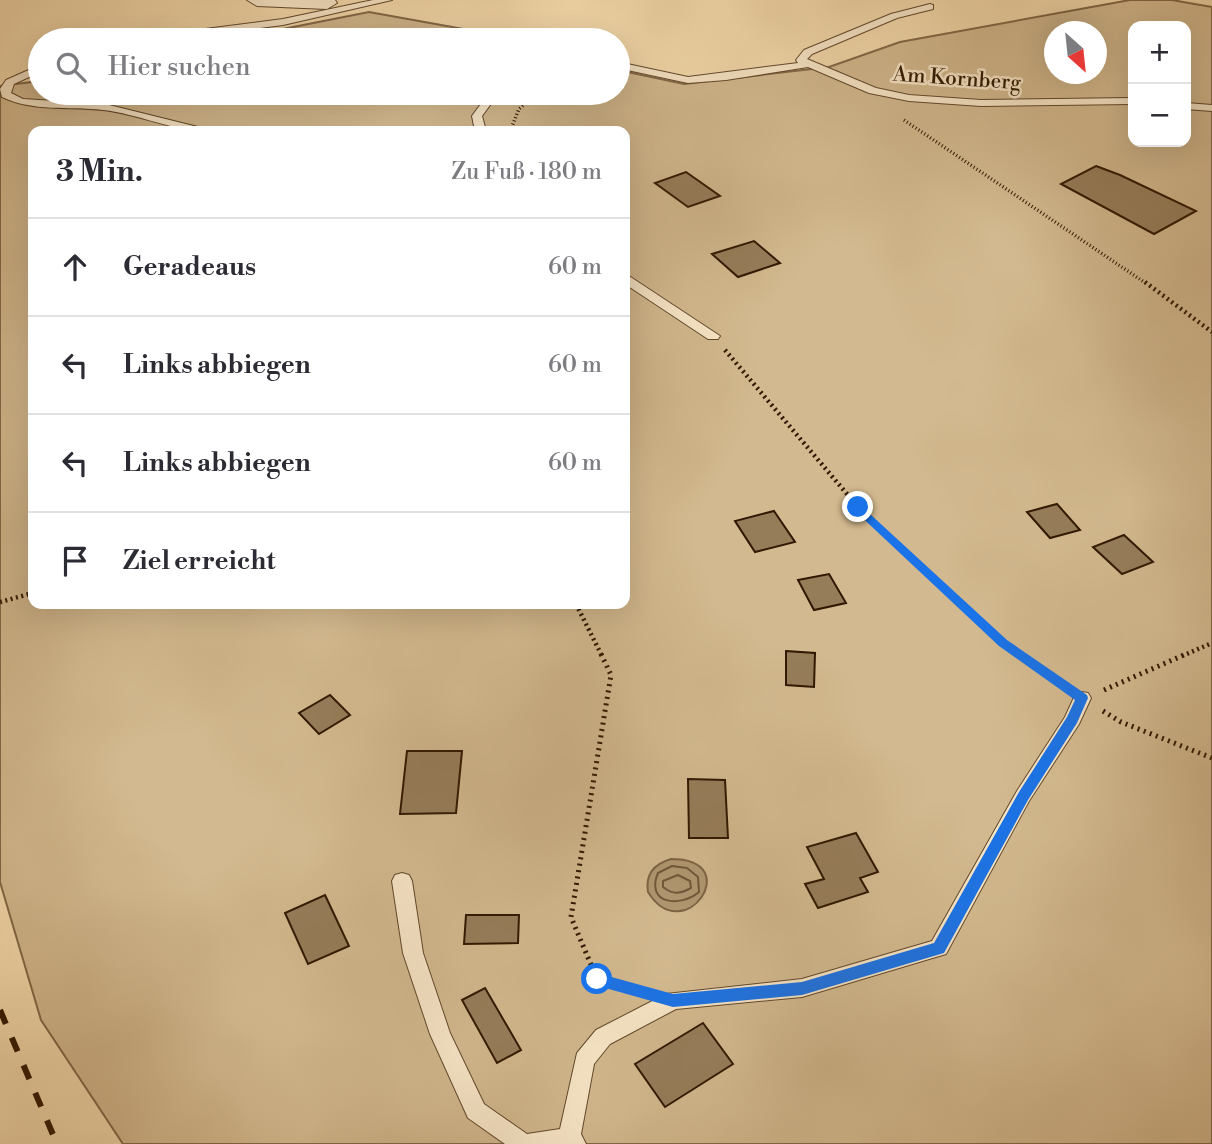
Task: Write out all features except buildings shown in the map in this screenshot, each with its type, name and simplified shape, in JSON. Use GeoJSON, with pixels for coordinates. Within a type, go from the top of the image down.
{"type":"FeatureCollection","features":[{"type":"Feature","properties":{"kind":"street"},"geometry":{"type":"LineString","coordinates":[[257,0],[327,3]]}},
{"type":"Feature","properties":{"kind":"lane"},"geometry":{"type":"LineString","coordinates":[[236,28],[283,22],[387,0]]}},
{"type":"Feature","properties":{"kind":"lane"},"geometry":{"type":"LineString","coordinates":[[809,64],[801,60],[808,52],[894,16],[930,6]]}},
{"type":"Feature","properties":{"kind":"lane"},"geometry":{"type":"LineString","coordinates":[[630,68],[688,80],[809,64]]}},
{"type":"Feature","properties":{"kind":"lane","name":"Am Kornberg"},"geometry":{"type":"LineString","coordinates":[[809,64],[873,91],[909,98],[981,103],[1128,102]]}},
{"type":"Feature","properties":{"kind":"lane"},"geometry":{"type":"LineString","coordinates":[[28,74],[10,82],[5,89],[6,95],[28,102]]}},
{"type":"Feature","properties":{"kind":"lane"},"geometry":{"type":"LineString","coordinates":[[71,105],[105,107],[187,126]]}},
{"type":"Feature","properties":{"kind":"lane"},"geometry":{"type":"LineString","coordinates":[[479,126],[477,116],[485,105]]}},
{"type":"Feature","properties":{"kind":"lane"},"geometry":{"type":"LineString","coordinates":[[1191,106],[1212,108]]}},
{"type":"Feature","properties":{"kind":"lane"},"geometry":{"type":"LineString","coordinates":[[630,282],[713,336]]}},
{"type":"Feature","properties":{"kind":"lane"},"geometry":{"type":"LineString","coordinates":[[528,1144],[572,1141],[584,1060],[603,1037],[673,1000],[802,988],[939,948],[1023,796],[1073,719],[1082,698]]}},
{"type":"Feature","properties":{"kind":"lane"},"geometry":{"type":"LineString","coordinates":[[402,881],[413,953],[440,1034],[476,1111],[523,1144]]}},
{"type":"Feature","properties":{"kind":"path"},"geometry":{"type":"LineString","coordinates":[[873,91],[883,106],[1009,187],[1212,332]]}},
{"type":"Feature","properties":{"kind":"path"},"geometry":{"type":"LineString","coordinates":[[511,126],[514,113],[521,105]]}},
{"type":"Feature","properties":{"kind":"path"},"geometry":{"type":"LineString","coordinates":[[1204,327],[1212,326]]}},
{"type":"Feature","properties":{"kind":"path"},"geometry":{"type":"LineString","coordinates":[[713,336],[858,507],[1003,643],[1121,722],[1212,758]]}},
{"type":"Feature","properties":{"kind":"path"},"geometry":{"type":"LineString","coordinates":[[0,602],[28,594]]}},
{"type":"Feature","properties":{"kind":"path"},"geometry":{"type":"LineString","coordinates":[[578,609],[611,676],[571,917],[597,979],[673,1000]]}},
{"type":"Feature","properties":{"kind":"path"},"geometry":{"type":"LineString","coordinates":[[1082,698],[1212,643]]}},
{"type":"Feature","properties":{"kind":"shaded area"},"geometry":{"type":"Polygon","coordinates":[[[1130,0],[1172,0],[1212,7],[1212,1144],[123,1144],[41,1020],[0,882],[0,86],[28,82],[28,105],[630,105],[630,73],[684,84],[829,67],[900,42],[1130,0]]]}},
{"type":"Feature","properties":{"kind":"shaded area"},"geometry":{"type":"Polygon","coordinates":[[[369,12],[458,28],[288,28],[369,12]]]}},
{"type":"Feature","properties":{"kind":"water"},"geometry":{"type":"Polygon","coordinates":[[[671,859],[693,863],[705,872],[707,885],[702,897],[691,907],[677,911],[662,907],[648,892],[647,886],[652,871],[671,859]]]}},
{"type":"Feature","properties":{"kind":"railway"},"geometry":{"type":"LineString","coordinates":[[0,1010],[57,1144]]}},
{"type":"Feature","properties":{"kind":"route"},"geometry":{"type":"LineString","coordinates":[[597,979],[673,1000],[802,988],[939,948],[1023,796],[1073,719],[1082,698],[1003,643],[858,507]]}}]}
